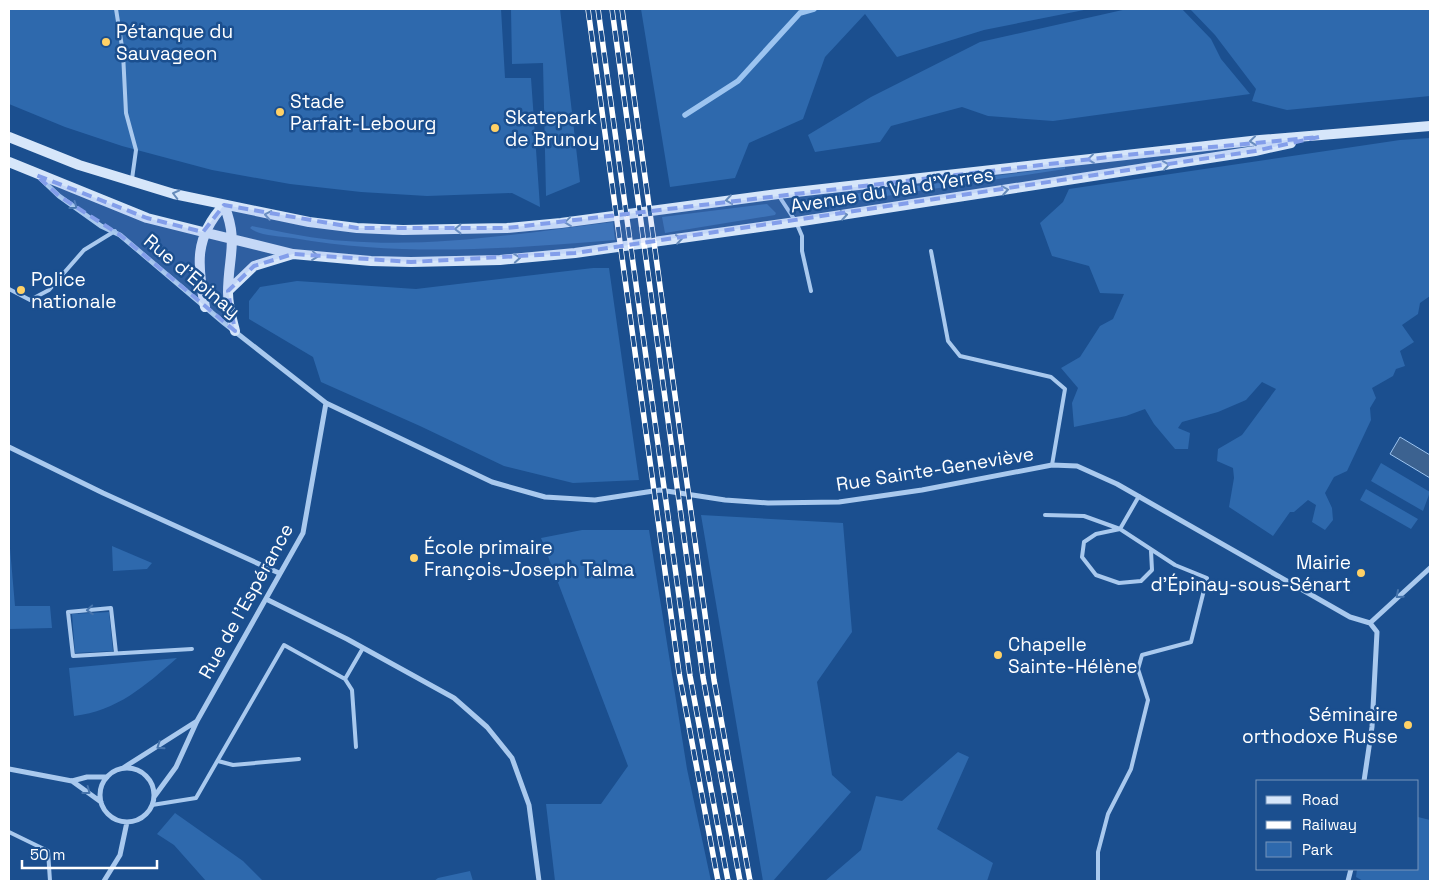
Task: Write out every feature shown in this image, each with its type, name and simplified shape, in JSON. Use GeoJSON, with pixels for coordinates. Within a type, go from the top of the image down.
{"type":"FeatureCollection","features":[{"type":"Feature","properties":{"kind":"main road","name":"Avenue du Val d'Yerres"},"geometry":{"type":"LineString","coordinates":[[9,137],[54,156],[131,182],[224,205],[309,222],[357,228],[403,230],[507,228],[561,223],[778,194],[1260,140],[1319,137],[1430,126]]}},
{"type":"Feature","properties":{"kind":"main road","name":"Avenue du Val d'Yerres"},"geometry":{"type":"LineString","coordinates":[[293,254],[371,261],[469,261],[575,254],[1255,152],[1319,137]]}},
{"type":"Feature","properties":{"kind":"main road"},"geometry":{"type":"LineString","coordinates":[[9,162],[147,218],[293,254]]}},
{"type":"Feature","properties":{"kind":"main road"},"geometry":{"type":"LineString","coordinates":[[205,306],[201,286],[200,249],[203,232],[211,218],[224,205],[231,222],[233,238],[228,291],[235,331]]}},
{"type":"Feature","properties":{"kind":"main road"},"geometry":{"type":"LineString","coordinates":[[228,291],[254,266],[293,254]]}},
{"type":"Feature","properties":{"kind":"street","name":"Rue d'Epinay"},"geometry":{"type":"LineString","coordinates":[[36,174],[80,211],[101,226],[115,232],[326,403]]}},
{"type":"Feature","properties":{"kind":"street","name":"Rue Sainte-Geneviève"},"geometry":{"type":"LineString","coordinates":[[326,403],[492,482],[545,497],[595,500],[660,490],[725,500],[768,503],[839,502],[922,490],[1052,465],[1077,466],[1139,496],[1350,617],[1370,623]]}},
{"type":"Feature","properties":{"kind":"street","name":"Rue de l'Espérance"},"geometry":{"type":"LineString","coordinates":[[154,797],[176,767],[197,721],[303,533],[326,403]]}},
{"type":"Feature","properties":{"kind":"street"},"geometry":{"type":"LineString","coordinates":[[9,447],[103,493],[279,573]]}},
{"type":"Feature","properties":{"kind":"street"},"geometry":{"type":"LineString","coordinates":[[1364,780],[1372,727],[1377,632],[1370,623],[1430,568]]}},
{"type":"Feature","properties":{"kind":"street"},"geometry":{"type":"LineString","coordinates":[[266,599],[363,648],[454,698],[487,727],[512,758],[529,804],[539,881]]}},
{"type":"Feature","properties":{"kind":"street","name":"Rue de l'Espérance"},"geometry":{"type":"LineString","coordinates":[[122,768],[197,721]]}},
{"type":"Feature","properties":{"kind":"street"},"geometry":{"type":"LineString","coordinates":[[9,769],[72,781],[88,777],[107,777],[122,768],[138,771],[145,775],[153,789],[154,797],[152,805],[142,817],[127,822],[110,817],[101,802],[72,781]]}},
{"type":"Feature","properties":{"kind":"street"},"geometry":{"type":"LineString","coordinates":[[101,802],[100,793],[107,777]]}},
{"type":"Feature","properties":{"kind":"street"},"geometry":{"type":"LineString","coordinates":[[104,881],[120,855],[127,822]]}},
{"type":"Feature","properties":{"kind":"lane"},"geometry":{"type":"LineString","coordinates":[[116,9],[123,54],[126,113],[136,150],[131,182]]}},
{"type":"Feature","properties":{"kind":"lane"},"geometry":{"type":"LineString","coordinates":[[778,194],[796,222],[802,236],[802,251],[810,291]]}},
{"type":"Feature","properties":{"kind":"lane"},"geometry":{"type":"LineString","coordinates":[[9,289],[30,300],[49,290],[84,250],[115,232]]}},
{"type":"Feature","properties":{"kind":"lane"},"geometry":{"type":"LineString","coordinates":[[931,251],[948,341],[960,356],[1051,377],[1065,389],[1052,465]]}},
{"type":"Feature","properties":{"kind":"lane"},"geometry":{"type":"LineString","coordinates":[[1139,496],[1120,529],[1096,534],[1084,542],[1082,557],[1096,575],[1118,583],[1141,581],[1152,570],[1151,551]]}},
{"type":"Feature","properties":{"kind":"lane"},"geometry":{"type":"LineString","coordinates":[[1045,515],[1084,516],[1120,529],[1151,551],[1207,578],[1191,642],[1142,655],[1138,669],[1148,700],[1131,769],[1108,814],[1098,852],[1098,881]]}},
{"type":"Feature","properties":{"kind":"lane"},"geometry":{"type":"LineString","coordinates":[[116,654],[112,608],[68,612],[72,656],[116,654],[192,649]]}},
{"type":"Feature","properties":{"kind":"lane"},"geometry":{"type":"LineString","coordinates":[[152,805],[196,798],[284,645],[346,679],[352,690],[356,746]]}},
{"type":"Feature","properties":{"kind":"lane"},"geometry":{"type":"LineString","coordinates":[[346,679],[363,648]]}},
{"type":"Feature","properties":{"kind":"lane"},"geometry":{"type":"LineString","coordinates":[[218,761],[233,765],[299,759]]}},
{"type":"Feature","properties":{"kind":"lane"},"geometry":{"type":"LineString","coordinates":[[9,832],[48,851],[50,881]]}},
{"type":"Feature","properties":{"kind":"highlighted area"},"geometry":{"type":"Polygon","coordinates":[[[1319,137],[1255,151],[575,253],[411,262],[293,254],[254,266],[228,291],[235,331],[120,235],[59,196],[36,175],[147,218],[203,232],[224,205],[357,228],[507,228],[1126,155],[1319,137]]]}},
{"type":"Feature","properties":{"kind":"green space","name":"Stade Parfait-Lebourg"},"geometry":{"type":"Polygon","coordinates":[[[9,9],[501,9],[505,78],[531,78],[540,207],[512,193],[427,196],[361,192],[290,184],[212,170],[122,146],[65,127],[9,104],[9,9]]]}},
{"type":"Feature","properties":{"kind":"green space"},"geometry":{"type":"Polygon","coordinates":[[[511,9],[560,9],[580,182],[546,196],[543,63],[512,64],[511,9]]]}},
{"type":"Feature","properties":{"kind":"green space"},"geometry":{"type":"Polygon","coordinates":[[[641,9],[1089,9],[984,30],[897,57],[865,14],[825,57],[803,119],[749,143],[735,178],[670,187],[641,9]]]}},
{"type":"Feature","properties":{"kind":"green space"},"geometry":{"type":"Polygon","coordinates":[[[1127,9],[1182,9],[1211,39],[1221,59],[1250,94],[1053,121],[988,116],[962,107],[891,126],[880,142],[815,152],[808,135],[871,97],[980,42],[1127,9]]]}},
{"type":"Feature","properties":{"kind":"green space"},"geometry":{"type":"Polygon","coordinates":[[[1190,9],[1430,9],[1430,96],[1287,110],[1252,101],[1256,89],[1215,35],[1190,9]]]}},
{"type":"Feature","properties":{"kind":"green space"},"geometry":{"type":"Polygon","coordinates":[[[1430,138],[1430,296],[1420,303],[1418,314],[1402,325],[1414,342],[1400,351],[1405,366],[1396,369],[1393,376],[1372,388],[1376,398],[1370,408],[1371,420],[1347,471],[1334,477],[1325,493],[1332,508],[1333,520],[1325,530],[1312,522],[1316,505],[1308,500],[1294,512],[1290,512],[1273,536],[1229,507],[1234,478],[1233,468],[1217,461],[1218,449],[1242,435],[1276,389],[1262,382],[1246,400],[1218,412],[1182,422],[1178,428],[1190,433],[1188,449],[1175,449],[1154,424],[1145,409],[1126,416],[1074,427],[1072,403],[1078,388],[1061,368],[1080,357],[1100,326],[1113,319],[1124,294],[1100,293],[1089,266],[1052,256],[1040,223],[1063,202],[1069,189],[1400,140],[1430,138]]]}},
{"type":"Feature","properties":{"kind":"green space"},"geometry":{"type":"Polygon","coordinates":[[[1065,167],[1065,169],[807,208],[797,201],[1065,167]]]}},
{"type":"Feature","properties":{"kind":"green space"},"geometry":{"type":"Polygon","coordinates":[[[767,204],[776,213],[775,215],[665,233],[662,217],[767,204]]]}},
{"type":"Feature","properties":{"kind":"green space"},"geometry":{"type":"Polygon","coordinates":[[[613,222],[615,240],[454,250],[374,248],[334,244],[264,234],[250,228],[252,226],[334,240],[413,243],[513,235],[613,222]]]}},
{"type":"Feature","properties":{"kind":"green space"},"geometry":{"type":"Polygon","coordinates":[[[593,268],[609,268],[639,480],[573,483],[504,466],[321,382],[313,357],[249,319],[249,301],[260,287],[297,281],[416,289],[593,268]]]}},
{"type":"Feature","properties":{"kind":"green space"},"geometry":{"type":"Polygon","coordinates":[[[1381,463],[1430,492],[1423,511],[1371,481],[1381,463]]]}},
{"type":"Feature","properties":{"kind":"green space"},"geometry":{"type":"Polygon","coordinates":[[[1366,489],[1418,519],[1411,529],[1360,500],[1366,489]]]}},
{"type":"Feature","properties":{"kind":"green space"},"geometry":{"type":"Polygon","coordinates":[[[701,515],[843,523],[852,632],[817,682],[832,775],[851,792],[773,881],[763,881],[701,515]]]}},
{"type":"Feature","properties":{"kind":"green space"},"geometry":{"type":"Polygon","coordinates":[[[582,530],[649,530],[687,769],[711,881],[555,881],[546,804],[601,804],[628,766],[541,538],[582,530]]]}},
{"type":"Feature","properties":{"kind":"green space"},"geometry":{"type":"Polygon","coordinates":[[[9,537],[15,606],[50,606],[52,628],[9,629],[9,537]]]}},
{"type":"Feature","properties":{"kind":"green space"},"geometry":{"type":"Polygon","coordinates":[[[112,546],[152,563],[147,569],[113,571],[112,546]]]}},
{"type":"Feature","properties":{"kind":"green space"},"geometry":{"type":"Polygon","coordinates":[[[109,612],[113,651],[75,653],[72,614],[109,612]]]}},
{"type":"Feature","properties":{"kind":"green space"},"geometry":{"type":"Polygon","coordinates":[[[177,658],[130,696],[104,709],[74,716],[69,668],[177,658]]]}},
{"type":"Feature","properties":{"kind":"green space"},"geometry":{"type":"Polygon","coordinates":[[[958,752],[969,757],[937,829],[993,863],[987,881],[825,881],[861,850],[876,796],[902,801],[958,752]]]}},
{"type":"Feature","properties":{"kind":"green space"},"geometry":{"type":"Polygon","coordinates":[[[175,813],[243,861],[263,881],[206,881],[174,845],[157,834],[175,813]]]}},
{"type":"Feature","properties":{"kind":"green space"},"geometry":{"type":"Polygon","coordinates":[[[1419,817],[1430,820],[1430,881],[1363,881],[1356,877],[1357,870],[1419,870],[1419,817]]]}},
{"type":"Feature","properties":{"kind":"green space"},"geometry":{"type":"Polygon","coordinates":[[[470,871],[473,881],[434,881],[438,878],[470,871]]]}},
{"type":"Feature","properties":{"kind":"shaded area"},"geometry":{"type":"Polygon","coordinates":[[[1400,437],[1430,455],[1430,478],[1390,454],[1400,437]]]}},
{"type":"Feature","properties":{"kind":"waterway"},"geometry":{"type":"LineString","coordinates":[[685,115],[738,81],[800,13],[814,9]]}},
{"type":"Feature","properties":{"kind":"railway"},"geometry":{"type":"LineString","coordinates":[[588,9],[679,673],[718,881]]}},
{"type":"Feature","properties":{"kind":"railway"},"geometry":{"type":"LineString","coordinates":[[598,9],[690,676],[728,881]]}},
{"type":"Feature","properties":{"kind":"railway"},"geometry":{"type":"LineString","coordinates":[[612,9],[703,677],[740,881]]}},
{"type":"Feature","properties":{"kind":"railway"},"geometry":{"type":"LineString","coordinates":[[622,9],[714,680],[750,881]]}},
{"type":"Feature","properties":{"kind":"place","name":"Pétanque du Sauvageon"},"geometry":{"type":"Point","coordinates":[106,42]}},
{"type":"Feature","properties":{"kind":"place","name":"Stade Parfait-Lebourg"},"geometry":{"type":"Point","coordinates":[280,112]}},
{"type":"Feature","properties":{"kind":"place","name":"Skatepark de Brunoy"},"geometry":{"type":"Point","coordinates":[495,128]}},
{"type":"Feature","properties":{"kind":"place","name":"Police nationale"},"geometry":{"type":"Point","coordinates":[21,290]}},
{"type":"Feature","properties":{"kind":"place","name":"École primaire François-Joseph Talma"},"geometry":{"type":"Point","coordinates":[414,558]}},
{"type":"Feature","properties":{"kind":"place","name":"Mairie d'Épinay-sous-Sénart"},"geometry":{"type":"Point","coordinates":[1361,573]}},
{"type":"Feature","properties":{"kind":"place","name":"Chapelle Sainte-Hélène"},"geometry":{"type":"Point","coordinates":[998,655]}},
{"type":"Feature","properties":{"kind":"place","name":"Séminaire orthodoxe Russe"},"geometry":{"type":"Point","coordinates":[1408,725]}}]}
